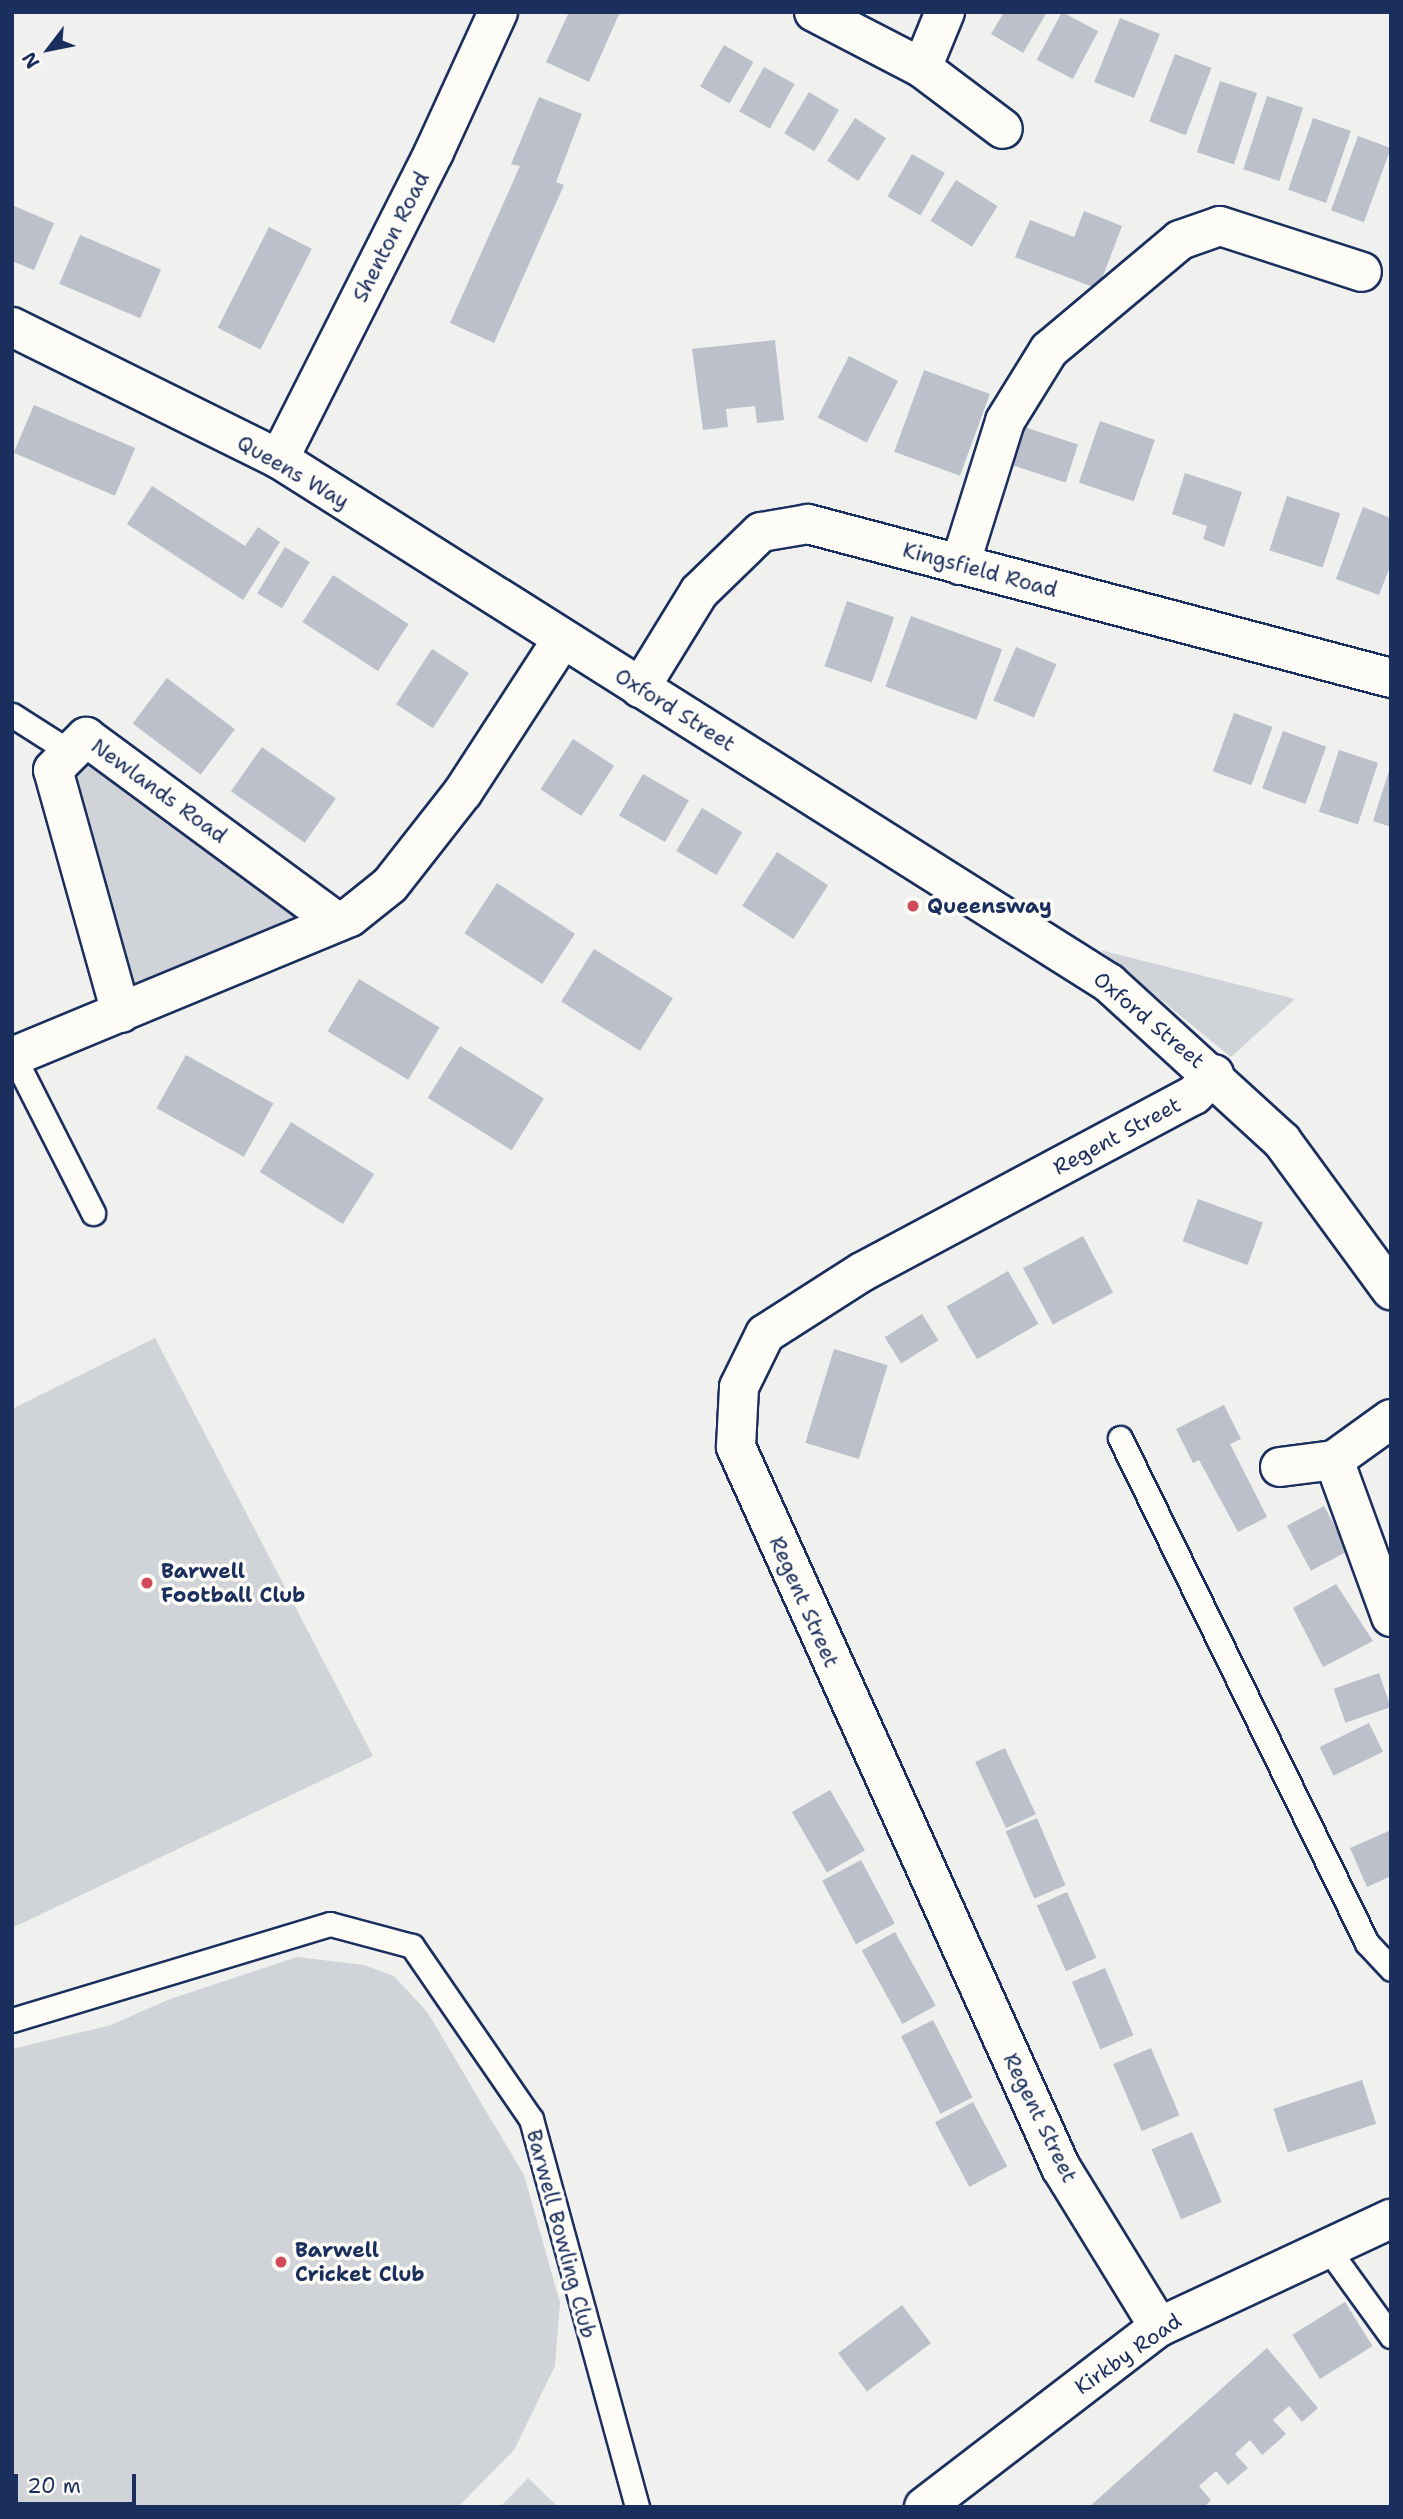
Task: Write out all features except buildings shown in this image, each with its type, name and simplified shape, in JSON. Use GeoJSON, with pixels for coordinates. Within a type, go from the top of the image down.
{"type":"FeatureCollection","features":[{"type":"Feature","properties":{"kind":"street","name":"Shenton Road"},"geometry":{"type":"LineString","coordinates":[[279,459],[435,152],[498,12]]}},
{"type":"Feature","properties":{"kind":"street"},"geometry":{"type":"LineString","coordinates":[[814,12],[922,68],[1003,129]]}},
{"type":"Feature","properties":{"kind":"street"},"geometry":{"type":"LineString","coordinates":[[922,68],[945,12]]}},
{"type":"Feature","properties":{"kind":"street"},"geometry":{"type":"LineString","coordinates":[[960,565],[1005,421],[1049,350],[1180,240],[1220,226],[1362,272]]}},
{"type":"Feature","properties":{"kind":"street","name":"Queens Way"},"geometry":{"type":"LineString","coordinates":[[12,327],[279,459],[561,641]]}},
{"type":"Feature","properties":{"kind":"street","name":"Kingsfield Road"},"geometry":{"type":"LineString","coordinates":[[640,688],[699,592],[761,532],[808,524],[1391,678]]}},
{"type":"Feature","properties":{"kind":"street"},"geometry":{"type":"LineString","coordinates":[[13,1057],[337,922],[398,874],[463,792],[561,641]]}},
{"type":"Feature","properties":{"kind":"street","name":"Oxford Street"},"geometry":{"type":"LineString","coordinates":[[561,641],[1109,983],[1214,1074],[1282,1141],[1391,1290]]}},
{"type":"Feature","properties":{"kind":"street","name":"Newlands Road"},"geometry":{"type":"LineString","coordinates":[[121,1013],[53,769],[86,737],[337,922]]}},
{"type":"Feature","properties":{"kind":"street","name":"Regent Street"},"geometry":{"type":"LineString","coordinates":[[1159,2327],[1061,2168],[736,1447],[739,1387],[765,1334],[873,1266],[1194,1095],[1214,1074]]}},
{"type":"Feature","properties":{"kind":"street"},"geometry":{"type":"LineString","coordinates":[[1280,1467],[1334,1460],[1391,1419]]}},
{"type":"Feature","properties":{"kind":"street"},"geometry":{"type":"LineString","coordinates":[[1334,1460],[1391,1617]]}},
{"type":"Feature","properties":{"kind":"street","name":"Kirkby Road"},"geometry":{"type":"LineString","coordinates":[[925,2507],[1159,2327],[1326,2246],[1391,2218]]}},
{"type":"Feature","properties":{"kind":"lane"},"geometry":{"type":"LineString","coordinates":[[12,715],[70,752]]}},
{"type":"Feature","properties":{"kind":"lane"},"geometry":{"type":"LineString","coordinates":[[13,1057],[93,1213]]}},
{"type":"Feature","properties":{"kind":"lane"},"geometry":{"type":"LineString","coordinates":[[1120,1438],[1367,1942],[1391,1969]]}},
{"type":"Feature","properties":{"kind":"lane","name":"Barwell Bowling Club"},"geometry":{"type":"LineString","coordinates":[[12,2020],[330,1924],[412,1946],[531,2119],[637,2507]]}},
{"type":"Feature","properties":{"kind":"lane"},"geometry":{"type":"LineString","coordinates":[[1326,2246],[1391,2336]]}},
{"type":"Feature","properties":{"kind":"shaded area"},"geometry":{"type":"Polygon","coordinates":[[[86,737],[350,917],[121,1013],[53,770],[86,737]]]}},
{"type":"Feature","properties":{"kind":"shaded area"},"geometry":{"type":"Polygon","coordinates":[[[1100,950],[1295,999],[1231,1057],[1100,950]]]}},
{"type":"Feature","properties":{"kind":"shaded area","name":"Barwell Football Club"},"geometry":{"type":"Polygon","coordinates":[[[155,1338],[373,1756],[12,1928],[12,1409],[155,1338]]]}},
{"type":"Feature","properties":{"kind":"shaded area","name":"Barwell Cricket Club"},"geometry":{"type":"Polygon","coordinates":[[[297,1957],[364,1965],[394,1976],[428,2013],[524,2175],[560,2303],[555,2366],[514,2450],[458,2507],[12,2507],[12,2049],[111,2025],[170,1999],[297,1957]]]}},
{"type":"Feature","properties":{"kind":"shaded area"},"geometry":{"type":"Polygon","coordinates":[[[528,2478],[558,2507],[500,2507],[528,2478]]]}},
{"type":"Feature","properties":{"kind":"place","name":"Queensway"},"geometry":{"type":"Point","coordinates":[913,906]}},
{"type":"Feature","properties":{"kind":"place","name":"Barwell Football Club"},"geometry":{"type":"Point","coordinates":[147,1583]}},
{"type":"Feature","properties":{"kind":"place","name":"Barwell Cricket Club"},"geometry":{"type":"Point","coordinates":[281,2262]}}]}
